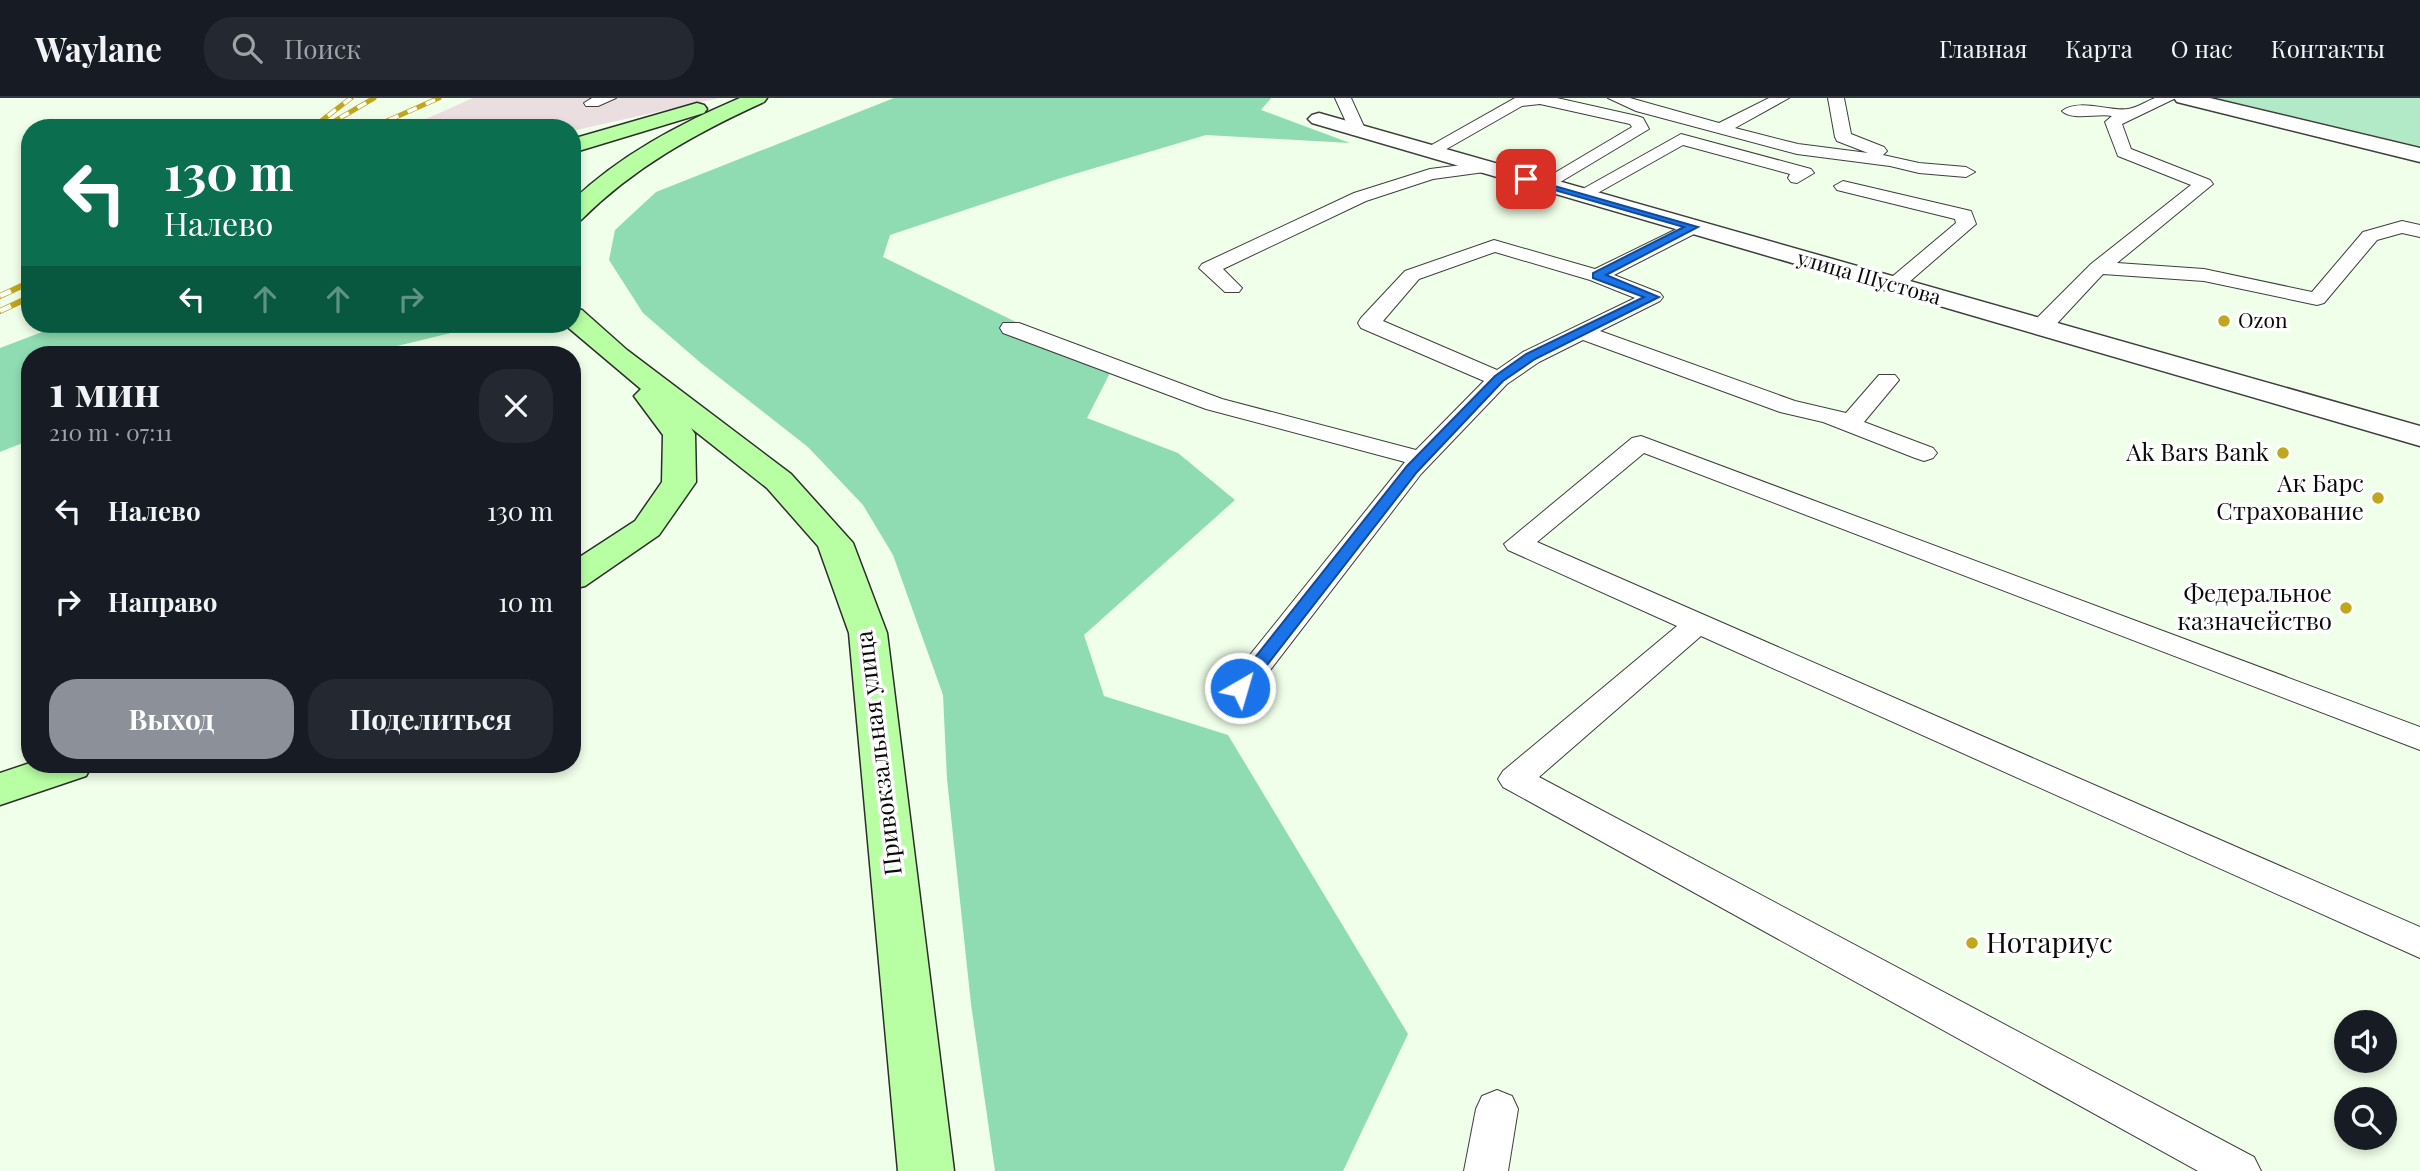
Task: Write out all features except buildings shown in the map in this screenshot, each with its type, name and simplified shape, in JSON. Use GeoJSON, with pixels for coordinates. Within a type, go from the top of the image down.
{"type":"FeatureCollection","features":[{"type":"Feature","properties":{"kind":"main road"},"geometry":{"type":"LineString","coordinates":[[581,143],[740,98]]}},
{"type":"Feature","properties":{"kind":"main road"},"geometry":{"type":"LineString","coordinates":[[581,207],[614,176],[657,148],[707,120],[757,98]]}},
{"type":"Feature","properties":{"kind":"main road"},"geometry":{"type":"LineString","coordinates":[[581,324],[617,356],[679,434],[679,482],[647,528],[581,572]]}},
{"type":"Feature","properties":{"kind":"main road","name":"Привокзальная улица"},"geometry":{"type":"LineString","coordinates":[[617,356],[779,481],[835,543],[868,633],[926,1171]]}},
{"type":"Feature","properties":{"kind":"main road"},"geometry":{"type":"LineString","coordinates":[[0,789],[47,773]]}},
{"type":"Feature","properties":{"kind":"street"},"geometry":{"type":"LineString","coordinates":[[2184,98],[2420,155]]}},
{"type":"Feature","properties":{"kind":"street","name":"улица Шустова"},"geometry":{"type":"LineString","coordinates":[[1319,119],[2420,436]]}},
{"type":"Feature","properties":{"kind":"lane"},"geometry":{"type":"LineString","coordinates":[[592,103],[608,98]]}},
{"type":"Feature","properties":{"kind":"lane"},"geometry":{"type":"LineString","coordinates":[[1343,98],[1359,131]]}},
{"type":"Feature","properties":{"kind":"lane"},"geometry":{"type":"LineString","coordinates":[[1616,98],[1642,108],[1797,149],[1890,161],[1919,168],[1966,172]]}},
{"type":"Feature","properties":{"kind":"lane"},"geometry":{"type":"LineString","coordinates":[[1642,108],[1665,98]]}},
{"type":"Feature","properties":{"kind":"lane"},"geometry":{"type":"LineString","coordinates":[[1720,129],[1781,98]]}},
{"type":"Feature","properties":{"kind":"lane"},"geometry":{"type":"LineString","coordinates":[[1836,98],[1843,137],[1919,168],[1954,197],[1964,215],[1966,224],[1894,285]]}},
{"type":"Feature","properties":{"kind":"lane"},"geometry":{"type":"LineString","coordinates":[[2042,327],[2098,268],[2204,184],[2124,152],[2113,122],[2168,98]]}},
{"type":"Feature","properties":{"kind":"lane"},"geometry":{"type":"LineString","coordinates":[[1430,151],[1518,102],[1540,99],[1637,121],[1641,129],[1547,185]]}},
{"type":"Feature","properties":{"kind":"lane"},"geometry":{"type":"LineString","coordinates":[[2070,111],[2101,109],[2129,115]]}},
{"type":"Feature","properties":{"kind":"lane"},"geometry":{"type":"LineString","coordinates":[[1581,195],[1681,139],[1805,173],[1797,178]]}},
{"type":"Feature","properties":{"kind":"lane"},"geometry":{"type":"LineString","coordinates":[[1232,288],[1209,268],[1360,197],[1430,174],[1486,167]]}},
{"type":"Feature","properties":{"kind":"lane"},"geometry":{"type":"LineString","coordinates":[[1843,186],[1964,215]]}},
{"type":"Feature","properties":{"kind":"lane"},"geometry":{"type":"LineString","coordinates":[[1597,276],[1693,227]]}},
{"type":"Feature","properties":{"kind":"lane"},"geometry":{"type":"LineString","coordinates":[[2098,268],[2204,275],[2316,299],[2370,236],[2402,228],[2420,231]]}},
{"type":"Feature","properties":{"kind":"lane"},"geometry":{"type":"LineString","coordinates":[[1240,688],[1422,459],[1499,379],[1531,357],[1653,297],[1597,276],[1494,246],[1412,275],[1368,323],[1499,379]]}},
{"type":"Feature","properties":{"kind":"lane"},"geometry":{"type":"LineString","coordinates":[[1011,328],[1214,404],[1422,459]]}},
{"type":"Feature","properties":{"kind":"lane"},"geometry":{"type":"LineString","coordinates":[[1581,332],[1788,407],[1852,421],[1886,380]]}},
{"type":"Feature","properties":{"kind":"lane"},"geometry":{"type":"LineString","coordinates":[[1814,412],[1924,453]]}},
{"type":"Feature","properties":{"kind":"lane"},"geometry":{"type":"LineString","coordinates":[[2420,739],[1641,443],[1518,544],[2420,943]]}},
{"type":"Feature","properties":{"kind":"lane"},"geometry":{"type":"LineString","coordinates":[[1698,624],[1515,779],[2239,1171]]}},
{"type":"Feature","properties":{"kind":"lane"},"geometry":{"type":"LineString","coordinates":[[1486,1171],[1497,1109]]}},
{"type":"Feature","properties":{"kind":"shaded area"},"geometry":{"type":"Polygon","coordinates":[[[473,98],[719,98],[581,129],[581,119],[426,119],[473,98]]]}},
{"type":"Feature","properties":{"kind":"green space"},"geometry":{"type":"Polygon","coordinates":[[[894,98],[1271,98],[1261,110],[1350,143],[1206,135],[1061,178],[890,235],[883,257],[1112,369],[1087,418],[1178,453],[1235,500],[1084,635],[1104,696],[1228,735],[1408,1034],[1343,1171],[995,1171],[971,1004],[947,779],[943,695],[893,555],[863,505],[808,447],[702,364],[643,313],[609,260],[615,230],[656,192],[894,98]]]}},
{"type":"Feature","properties":{"kind":"green space"},"geometry":{"type":"Polygon","coordinates":[[[2220,98],[2420,98],[2420,149],[2215,102],[2220,98]]]}},
{"type":"Feature","properties":{"kind":"green space"},"geometry":{"type":"Polygon","coordinates":[[[39,333],[451,333],[397,346],[21,346],[21,444],[0,452],[0,348],[39,333]]]}},
{"type":"Feature","properties":{"kind":"railway"},"geometry":{"type":"LineString","coordinates":[[324,119],[351,98]]}},
{"type":"Feature","properties":{"kind":"railway"},"geometry":{"type":"LineString","coordinates":[[338,119],[374,98]]}},
{"type":"Feature","properties":{"kind":"railway"},"geometry":{"type":"LineString","coordinates":[[391,119],[439,98]]}},
{"type":"Feature","properties":{"kind":"railway"},"geometry":{"type":"LineString","coordinates":[[0,296],[21,286]]}},
{"type":"Feature","properties":{"kind":"railway"},"geometry":{"type":"LineString","coordinates":[[0,311],[21,301]]}},
{"type":"Feature","properties":{"kind":"place","name":"Ozon"},"geometry":{"type":"Point","coordinates":[2224,321]}},
{"type":"Feature","properties":{"kind":"place","name":"Ak Bars Bank"},"geometry":{"type":"Point","coordinates":[2283,453]}},
{"type":"Feature","properties":{"kind":"place","name":"Ак Барс Страхование"},"geometry":{"type":"Point","coordinates":[2378,498]}},
{"type":"Feature","properties":{"kind":"place","name":"Федеральное казначейство"},"geometry":{"type":"Point","coordinates":[2346,608]}},
{"type":"Feature","properties":{"kind":"place","name":"Нотариус"},"geometry":{"type":"Point","coordinates":[1972,943]}},
{"type":"Feature","properties":{"kind":"route"},"geometry":{"type":"LineString","coordinates":[[1240,688],[1412,469],[1499,379],[1531,357],[1653,297],[1597,276],[1693,227],[1526,179]]}}]}
